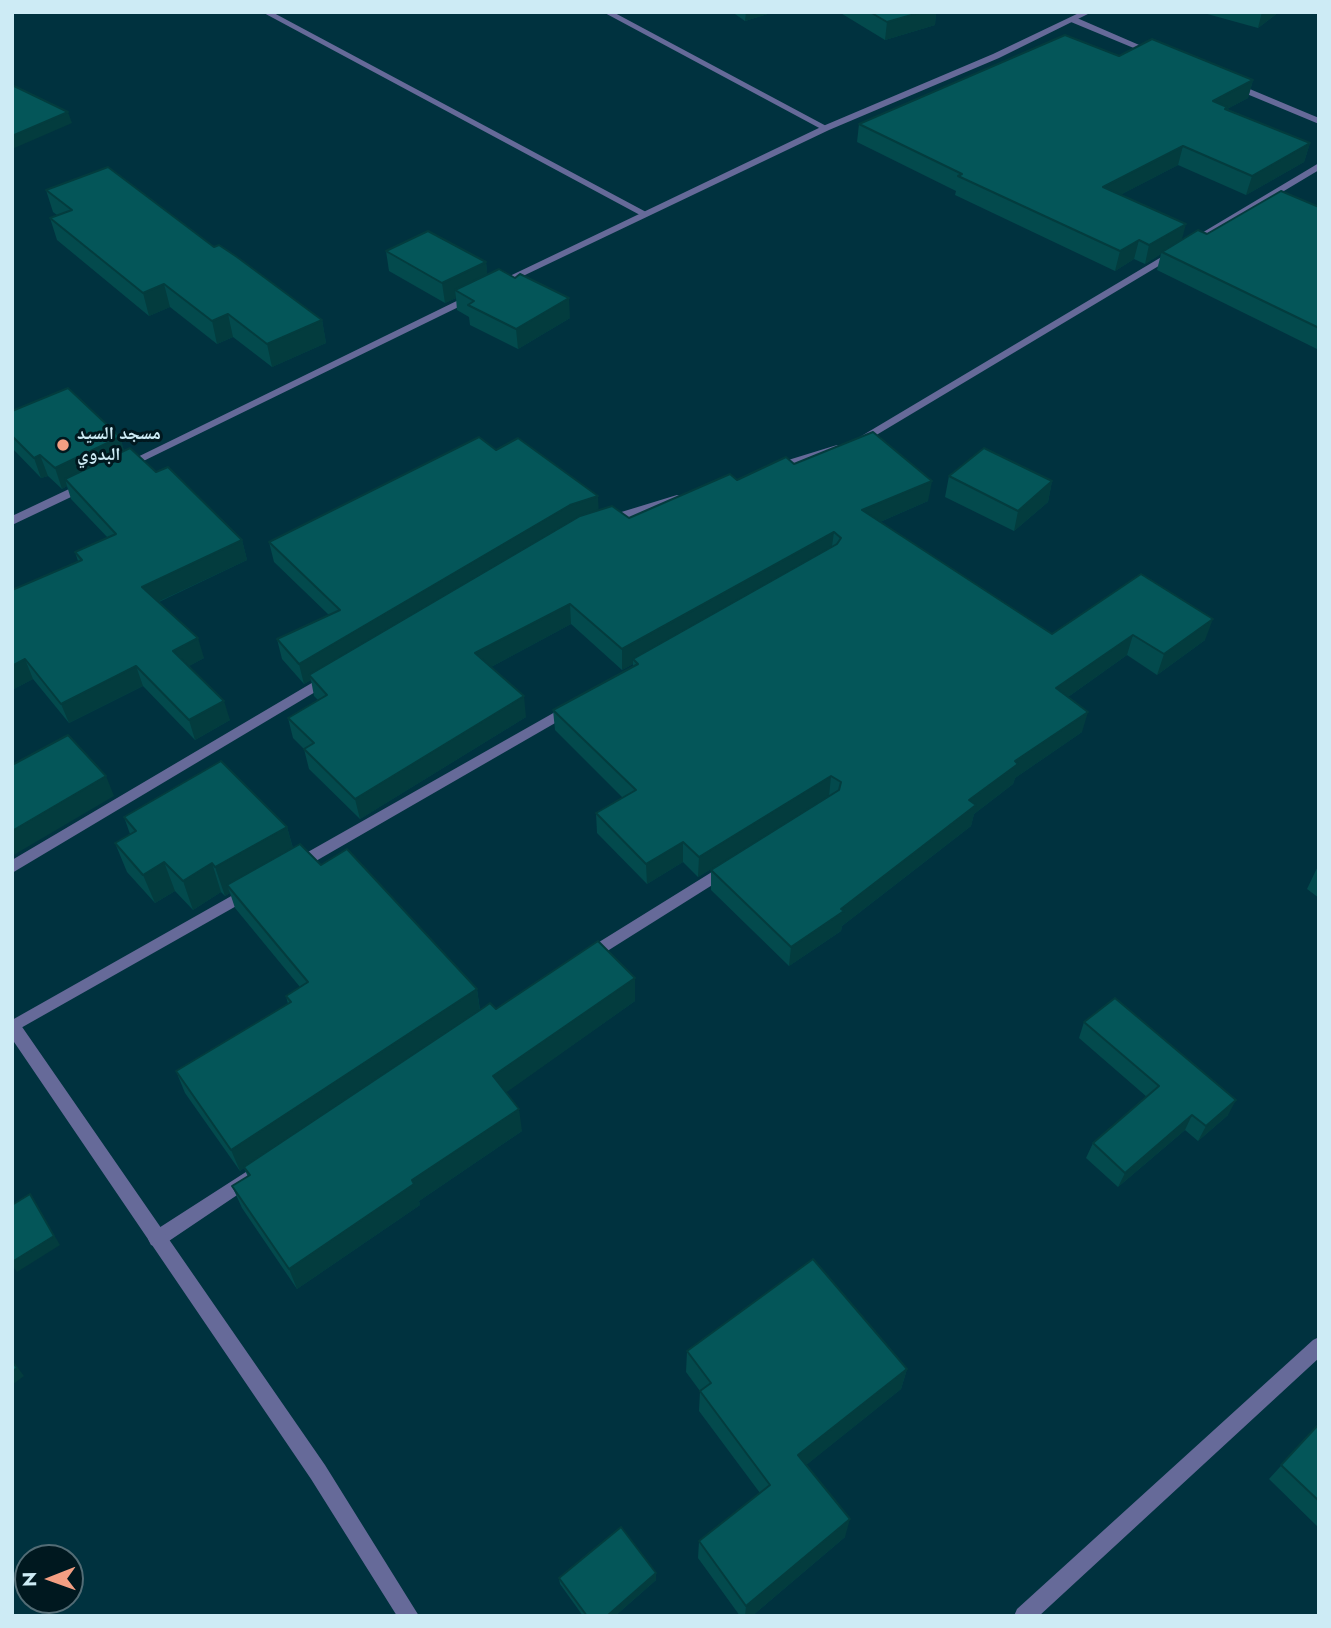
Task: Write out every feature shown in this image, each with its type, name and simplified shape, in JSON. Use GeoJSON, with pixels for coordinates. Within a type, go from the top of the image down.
{"type":"FeatureCollection","features":[{"type":"Feature","properties":{"kind":"street"},"geometry":{"type":"LineString","coordinates":[[266,12],[643,213]]}},
{"type":"Feature","properties":{"kind":"street"},"geometry":{"type":"LineString","coordinates":[[607,12],[826,128]]}},
{"type":"Feature","properties":{"kind":"street"},"geometry":{"type":"LineString","coordinates":[[111,472],[643,213],[826,128],[1088,12]]}},
{"type":"Feature","properties":{"kind":"street"},"geometry":{"type":"LineString","coordinates":[[1074,20],[1164,57]]}},
{"type":"Feature","properties":{"kind":"street"},"geometry":{"type":"LineString","coordinates":[[1229,84],[1319,121]]}},
{"type":"Feature","properties":{"kind":"street"},"geometry":{"type":"LineString","coordinates":[[759,473],[864,439],[1319,166]]}},
{"type":"Feature","properties":{"kind":"street"},"geometry":{"type":"LineString","coordinates":[[12,521],[99,479]]}},
{"type":"Feature","properties":{"kind":"street"},"geometry":{"type":"LineString","coordinates":[[602,523],[694,494]]}},
{"type":"Feature","properties":{"kind":"street"},"geometry":{"type":"LineString","coordinates":[[12,867],[336,674]]}},
{"type":"Feature","properties":{"kind":"street"},"geometry":{"type":"LineString","coordinates":[[289,869],[578,704]]}},
{"type":"Feature","properties":{"kind":"street"},"geometry":{"type":"LineString","coordinates":[[573,965],[737,862]]}},
{"type":"Feature","properties":{"kind":"street"},"geometry":{"type":"LineString","coordinates":[[265,883],[13,1027],[318,1472],[409,1616]]}},
{"type":"Feature","properties":{"kind":"street"},"geometry":{"type":"LineString","coordinates":[[157,1239],[260,1170]]}},
{"type":"Feature","properties":{"kind":"street"},"geometry":{"type":"LineString","coordinates":[[1024,1616],[1319,1346]]}},
{"type":"Feature","properties":{"kind":"building"},"geometry":{"type":"Polygon","coordinates":[[[870,12],[922,12],[887,22],[870,12]]]}},
{"type":"Feature","properties":{"kind":"building"},"geometry":{"type":"Polygon","coordinates":[[[1065,35],[1119,56],[1152,39],[1253,80],[1213,101],[1227,107],[1225,109],[1310,143],[1252,176],[1183,146],[1103,187],[1186,224],[1149,245],[1139,240],[1120,251],[958,176],[962,174],[859,124],[1065,35]]]}},
{"type":"Feature","properties":{"kind":"building"},"geometry":{"type":"Polygon","coordinates":[[[12,85],[68,112],[12,136],[12,85]]]}},
{"type":"Feature","properties":{"kind":"building"},"geometry":{"type":"Polygon","coordinates":[[[108,167],[214,247],[219,245],[237,257],[322,320],[267,344],[228,314],[212,321],[164,284],[143,293],[50,218],[72,210],[46,190],[108,167]]]}},
{"type":"Feature","properties":{"kind":"building"},"geometry":{"type":"Polygon","coordinates":[[[1281,191],[1319,207],[1319,328],[1162,252],[1198,230],[1207,234],[1281,191]]]}},
{"type":"Feature","properties":{"kind":"building"},"geometry":{"type":"Polygon","coordinates":[[[428,231],[486,262],[442,283],[386,251],[428,231]]]}},
{"type":"Feature","properties":{"kind":"building"},"geometry":{"type":"Polygon","coordinates":[[[499,269],[515,278],[520,274],[569,298],[516,329],[468,305],[474,301],[455,290],[499,269]]]}},
{"type":"Feature","properties":{"kind":"building","name":"مسجد السيد البدوي"},"geometry":{"type":"Polygon","coordinates":[[[68,388],[120,437],[55,468],[40,455],[34,458],[12,436],[12,411],[68,388]]]}},
{"type":"Feature","properties":{"kind":"building"},"geometry":{"type":"Polygon","coordinates":[[[873,432],[932,481],[862,510],[1052,634],[1141,574],[1213,619],[1164,654],[1133,635],[1056,688],[1088,712],[1015,761],[1018,764],[969,800],[976,805],[841,909],[844,911],[791,947],[711,870],[839,790],[841,782],[831,776],[699,857],[683,842],[646,864],[596,813],[636,790],[553,710],[638,664],[633,659],[837,544],[841,538],[834,532],[622,649],[570,604],[475,653],[524,696],[355,799],[304,749],[314,743],[288,718],[327,695],[309,675],[580,516],[612,506],[629,518],[730,474],[737,480],[786,457],[794,464],[873,432]]]}},
{"type":"Feature","properties":{"kind":"building"},"geometry":{"type":"Polygon","coordinates":[[[479,437],[496,450],[518,438],[598,496],[570,505],[299,664],[277,639],[340,610],[269,542],[479,437]]]}},
{"type":"Feature","properties":{"kind":"building"},"geometry":{"type":"Polygon","coordinates":[[[130,448],[156,472],[168,467],[242,540],[142,587],[198,638],[173,651],[224,701],[189,720],[136,666],[61,704],[25,659],[12,666],[12,590],[82,560],[75,552],[116,534],[65,479],[130,448]]]}},
{"type":"Feature","properties":{"kind":"building"},"geometry":{"type":"Polygon","coordinates":[[[984,448],[1052,481],[1018,511],[949,476],[984,448]]]}},
{"type":"Feature","properties":{"kind":"building"},"geometry":{"type":"Polygon","coordinates":[[[68,735],[106,776],[12,831],[12,765],[68,735]]]}},
{"type":"Feature","properties":{"kind":"building"},"geometry":{"type":"Polygon","coordinates":[[[221,761],[287,827],[215,867],[212,863],[183,881],[164,862],[143,875],[115,843],[136,831],[124,817],[221,761]]]}},
{"type":"Feature","properties":{"kind":"building"},"geometry":{"type":"Polygon","coordinates":[[[300,844],[321,865],[347,849],[477,989],[231,1150],[176,1071],[291,1002],[286,996],[308,982],[227,885],[300,844]]]}},
{"type":"Feature","properties":{"kind":"building"},"geometry":{"type":"Polygon","coordinates":[[[598,941],[635,978],[493,1076],[519,1109],[412,1180],[414,1184],[289,1269],[232,1186],[250,1175],[244,1167],[490,1003],[496,1009],[598,941]]]}},
{"type":"Feature","properties":{"kind":"building"},"geometry":{"type":"Polygon","coordinates":[[[1115,998],[1236,1100],[1206,1126],[1192,1115],[1125,1173],[1093,1143],[1159,1086],[1084,1022],[1115,998]]]}},
{"type":"Feature","properties":{"kind":"building"},"geometry":{"type":"Polygon","coordinates":[[[30,1194],[54,1236],[12,1262],[12,1205],[30,1194]]]}},
{"type":"Feature","properties":{"kind":"building"},"geometry":{"type":"Polygon","coordinates":[[[813,1259],[907,1369],[798,1455],[850,1519],[746,1606],[699,1541],[770,1485],[700,1391],[711,1383],[687,1351],[813,1259]]]}},
{"type":"Feature","properties":{"kind":"building"},"geometry":{"type":"Polygon","coordinates":[[[1319,1424],[1319,1501],[1281,1465],[1319,1424]]]}},
{"type":"Feature","properties":{"kind":"building"},"geometry":{"type":"Polygon","coordinates":[[[621,1527],[656,1573],[607,1616],[587,1616],[559,1578],[621,1527]]]}},
{"type":"Feature","properties":{"kind":"place","name":"مسجد السيد البدوي"},"geometry":{"type":"Point","coordinates":[63,445]}}]}
